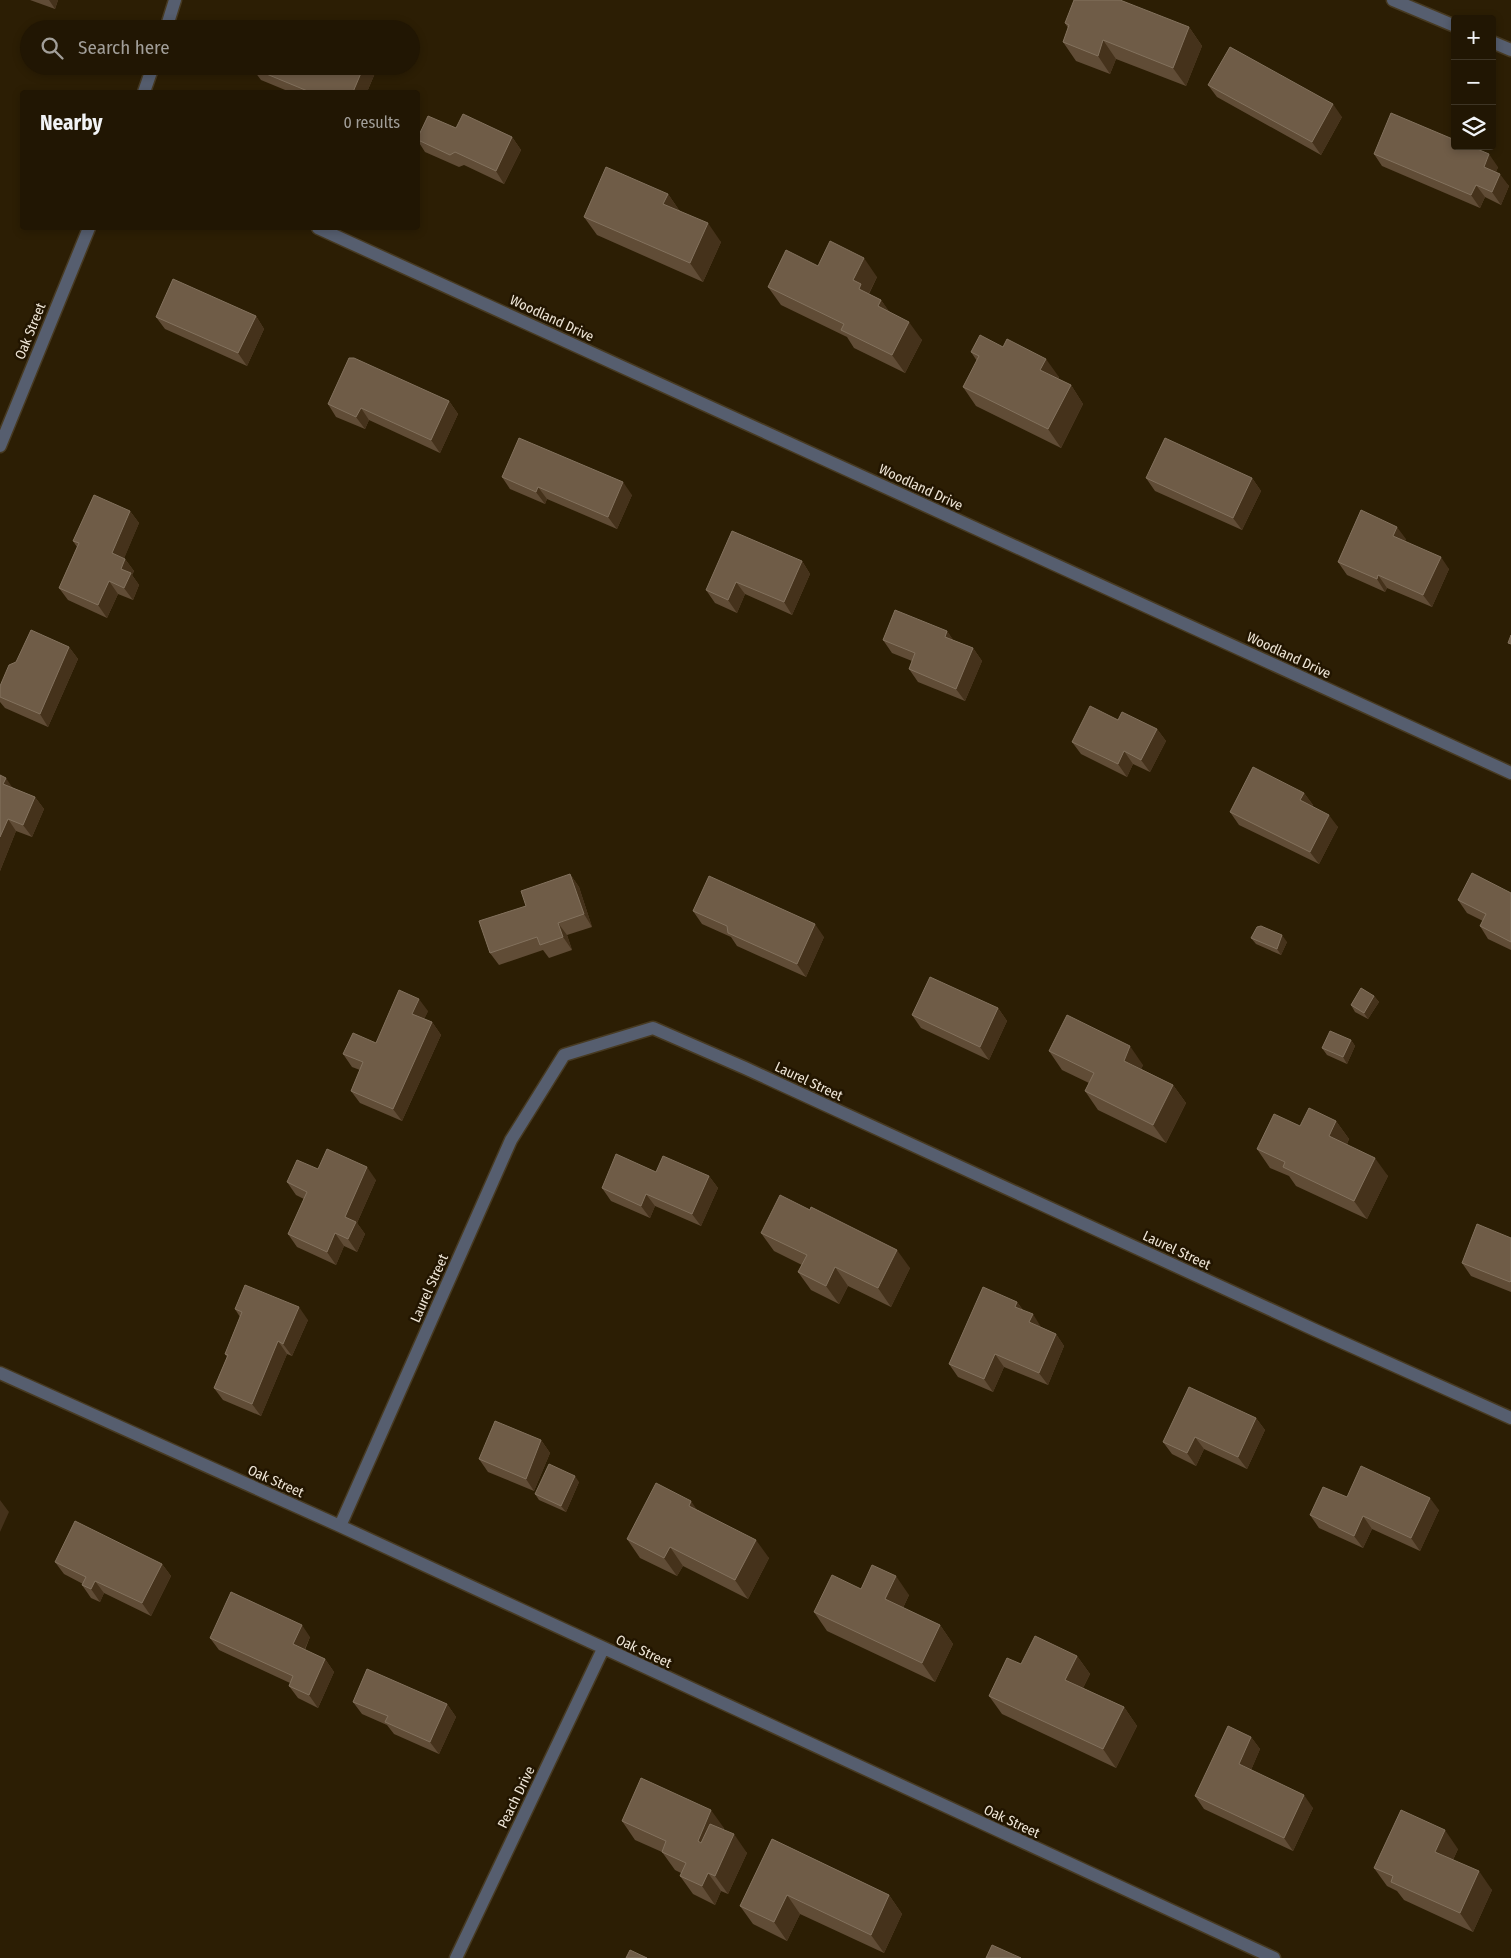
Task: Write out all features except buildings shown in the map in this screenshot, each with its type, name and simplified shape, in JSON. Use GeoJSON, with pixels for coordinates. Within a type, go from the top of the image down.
{"type":"FeatureCollection","features":[{"type":"Feature","properties":{"kind":"street"},"geometry":{"type":"LineString","coordinates":[[169,20],[175,0]]}},
{"type":"Feature","properties":{"kind":"street"},"geometry":{"type":"LineString","coordinates":[[1393,0],[1451,24]]}},
{"type":"Feature","properties":{"kind":"street"},"geometry":{"type":"LineString","coordinates":[[1496,44],[1511,50]]}},
{"type":"Feature","properties":{"kind":"street"},"geometry":{"type":"LineString","coordinates":[[145,90],[150,75]]}},
{"type":"Feature","properties":{"kind":"street","name":"Oak Street"},"geometry":{"type":"LineString","coordinates":[[0,446],[88,230]]}},
{"type":"Feature","properties":{"kind":"street","name":"Woodland Drive"},"geometry":{"type":"LineString","coordinates":[[322,230],[1511,773]]}},
{"type":"Feature","properties":{"kind":"street","name":"Laurel Street"},"geometry":{"type":"LineString","coordinates":[[340,1526],[511,1140],[564,1055],[654,1028],[1511,1418]]}},
{"type":"Feature","properties":{"kind":"street","name":"Oak Street"},"geometry":{"type":"LineString","coordinates":[[0,1373],[340,1526],[1274,1958]]}},
{"type":"Feature","properties":{"kind":"street","name":"Peach Drive"},"geometry":{"type":"LineString","coordinates":[[456,1958],[603,1649]]}}]}
